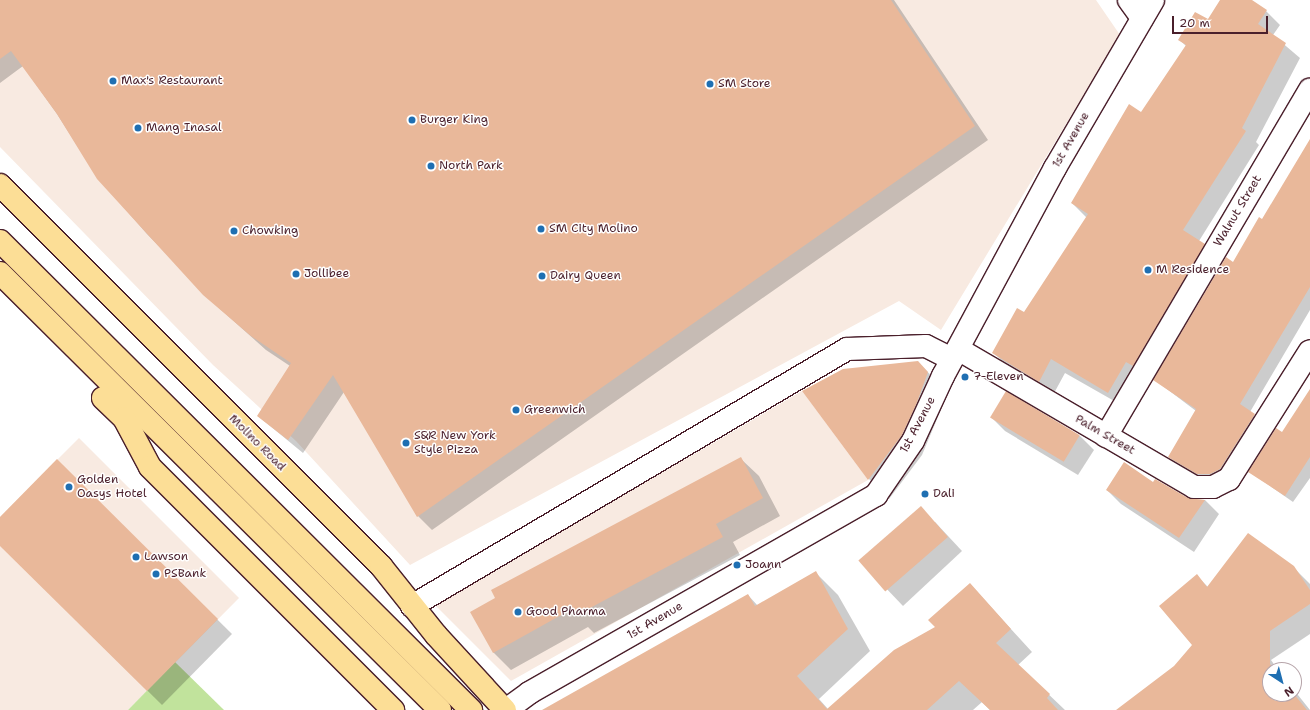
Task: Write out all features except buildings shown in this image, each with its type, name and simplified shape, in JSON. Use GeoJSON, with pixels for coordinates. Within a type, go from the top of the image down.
{"type":"FeatureCollection","features":[{"type":"Feature","properties":{"kind":"main road","name":"Molino Road"},"geometry":{"type":"LineString","coordinates":[[0,185],[381,566],[412,606],[505,710]]}},
{"type":"Feature","properties":{"kind":"main road"},"geometry":{"type":"LineString","coordinates":[[0,241],[471,710]]}},
{"type":"Feature","properties":{"kind":"main road"},"geometry":{"type":"LineString","coordinates":[[0,273],[440,710]]}},
{"type":"Feature","properties":{"kind":"main road"},"geometry":{"type":"LineString","coordinates":[[0,293],[124,418],[150,467],[393,710]]}},
{"type":"Feature","properties":{"kind":"street"},"geometry":{"type":"LineString","coordinates":[[1129,0],[1148,9]]}},
{"type":"Feature","properties":{"kind":"street","name":"1st Avenue"},"geometry":{"type":"LineString","coordinates":[[505,710],[529,693],[876,495],[913,441],[955,354],[1055,168],[1148,9]]}},
{"type":"Feature","properties":{"kind":"street","name":"Walnut Street"},"geometry":{"type":"LineString","coordinates":[[1106,436],[1310,90]]}},
{"type":"Feature","properties":{"kind":"street","name":"Palm Street"},"geometry":{"type":"LineString","coordinates":[[412,606],[847,349],[926,346],[955,354],[1106,436],[1194,487],[1213,488],[1229,479],[1310,351]]}},
{"type":"Feature","properties":{"kind":"shaded area","name":"SM City Molino"},"geometry":{"type":"Polygon","coordinates":[[[0,0],[1096,0],[1120,35],[941,330],[899,301],[410,565],[296,441],[213,365],[0,147],[0,0]]]}},
{"type":"Feature","properties":{"kind":"shaded area"},"geometry":{"type":"Polygon","coordinates":[[[802,391],[868,480],[511,681],[435,605],[802,391]]]}},
{"type":"Feature","properties":{"kind":"shaded area"},"geometry":{"type":"Polygon","coordinates":[[[79,438],[239,598],[128,710],[0,710],[0,517],[79,438]]]}},
{"type":"Feature","properties":{"kind":"green space"},"geometry":{"type":"Polygon","coordinates":[[[175,662],[224,710],[128,710],[175,662]]]}},
{"type":"Feature","properties":{"kind":"place","name":"Max's Restaurant"},"geometry":{"type":"Point","coordinates":[113,81]}},
{"type":"Feature","properties":{"kind":"place","name":"SM Store"},"geometry":{"type":"Point","coordinates":[710,84]}},
{"type":"Feature","properties":{"kind":"place","name":"Burger King"},"geometry":{"type":"Point","coordinates":[412,120]}},
{"type":"Feature","properties":{"kind":"place","name":"Mang Inasal"},"geometry":{"type":"Point","coordinates":[138,128]}},
{"type":"Feature","properties":{"kind":"place","name":"North Park"},"geometry":{"type":"Point","coordinates":[431,166]}},
{"type":"Feature","properties":{"kind":"place","name":"SM City Molino"},"geometry":{"type":"Point","coordinates":[541,229]}},
{"type":"Feature","properties":{"kind":"place","name":"Chowking"},"geometry":{"type":"Point","coordinates":[234,231]}},
{"type":"Feature","properties":{"kind":"place","name":"M Residence"},"geometry":{"type":"Point","coordinates":[1148,270]}},
{"type":"Feature","properties":{"kind":"place","name":"Jollibee"},"geometry":{"type":"Point","coordinates":[296,274]}},
{"type":"Feature","properties":{"kind":"place","name":"Dairy Queen"},"geometry":{"type":"Point","coordinates":[542,276]}},
{"type":"Feature","properties":{"kind":"place","name":"7-Eleven"},"geometry":{"type":"Point","coordinates":[965,377]}},
{"type":"Feature","properties":{"kind":"place","name":"Greenwich"},"geometry":{"type":"Point","coordinates":[516,410]}},
{"type":"Feature","properties":{"kind":"place","name":"S&R New York Style Pizza"},"geometry":{"type":"Point","coordinates":[406,443]}},
{"type":"Feature","properties":{"kind":"place","name":"Golden Oasys Hotel"},"geometry":{"type":"Point","coordinates":[69,487]}},
{"type":"Feature","properties":{"kind":"place","name":"Dali"},"geometry":{"type":"Point","coordinates":[925,494]}},
{"type":"Feature","properties":{"kind":"place","name":"Lawson"},"geometry":{"type":"Point","coordinates":[136,557]}},
{"type":"Feature","properties":{"kind":"place","name":"Joann"},"geometry":{"type":"Point","coordinates":[737,565]}},
{"type":"Feature","properties":{"kind":"place","name":"PSBank"},"geometry":{"type":"Point","coordinates":[156,574]}},
{"type":"Feature","properties":{"kind":"place","name":"Good Pharma"},"geometry":{"type":"Point","coordinates":[518,612]}}]}
